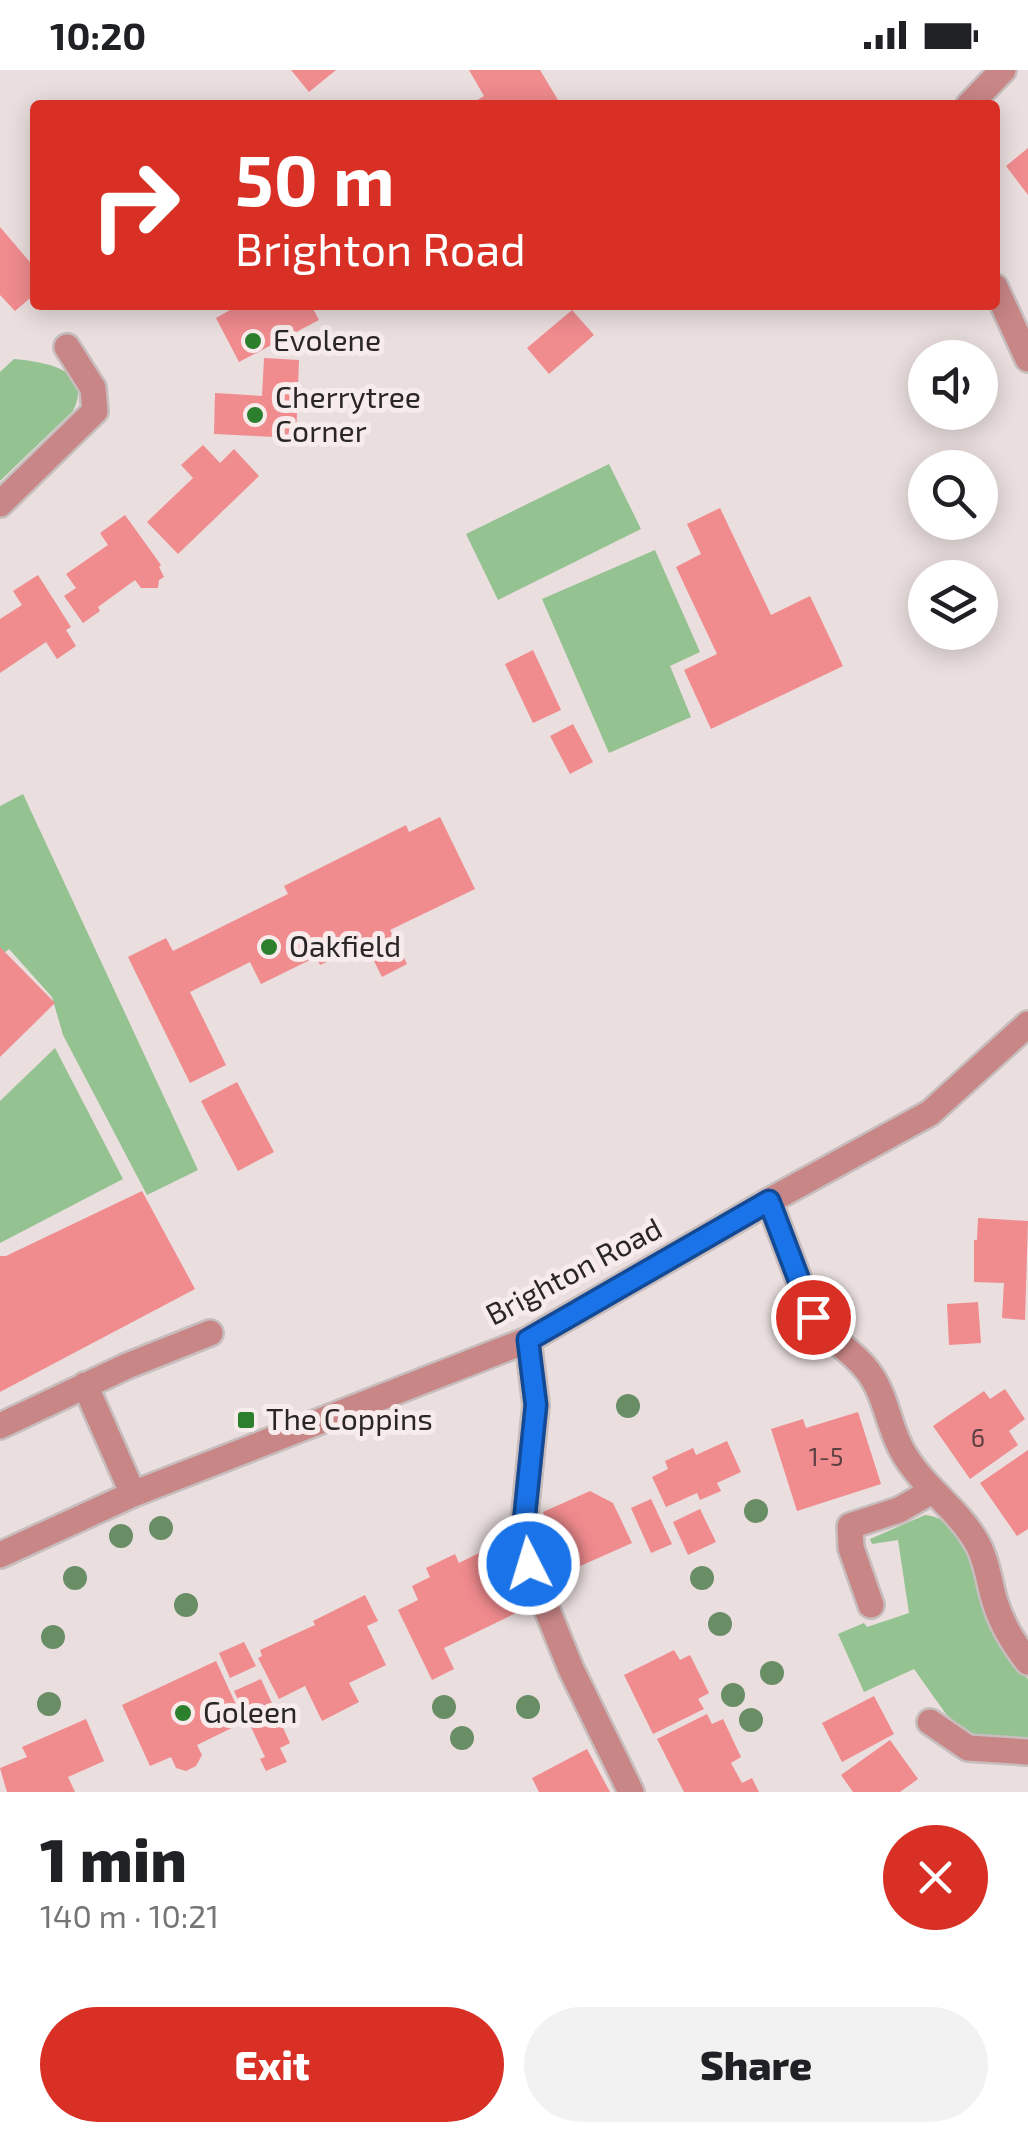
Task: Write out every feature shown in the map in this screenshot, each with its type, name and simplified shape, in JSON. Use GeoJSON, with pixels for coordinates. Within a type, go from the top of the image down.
{"type":"FeatureCollection","features":[{"type":"Feature","properties":{"kind":"street"},"geometry":{"type":"LineString","coordinates":[[975,100],[1003,70]]}},
{"type":"Feature","properties":{"kind":"street"},"geometry":{"type":"LineString","coordinates":[[1000,298],[1028,359]]}},
{"type":"Feature","properties":{"kind":"street"},"geometry":{"type":"LineString","coordinates":[[0,504],[95,412],[94,388],[67,347]]}},
{"type":"Feature","properties":{"kind":"street","name":"Brighton Road"},"geometry":{"type":"LineString","coordinates":[[0,1555],[133,1494],[528,1340],[769,1201],[930,1114],[1028,1024]]}},
{"type":"Feature","properties":{"kind":"street"},"geometry":{"type":"LineString","coordinates":[[769,1201],[813,1317],[821,1330],[869,1371],[881,1392],[903,1453],[980,1547],[1009,1638],[1028,1662]]}},
{"type":"Feature","properties":{"kind":"street"},"geometry":{"type":"LineString","coordinates":[[0,1426],[210,1333]]}},
{"type":"Feature","properties":{"kind":"street"},"geometry":{"type":"LineString","coordinates":[[528,1340],[536,1405],[524,1523],[529,1564],[571,1669],[631,1792]]}},
{"type":"Feature","properties":{"kind":"street"},"geometry":{"type":"LineString","coordinates":[[86,1385],[133,1494]]}},
{"type":"Feature","properties":{"kind":"street"},"geometry":{"type":"LineString","coordinates":[[871,1605],[850,1548],[850,1526],[899,1510],[932,1491]]}},
{"type":"Feature","properties":{"kind":"street"},"geometry":{"type":"LineString","coordinates":[[930,1722],[968,1748],[1028,1752]]}},
{"type":"Feature","properties":{"kind":"green space"},"geometry":{"type":"Polygon","coordinates":[[[14,359],[63,370],[77,386],[78,397],[73,411],[0,481],[0,372],[14,359]]]}},
{"type":"Feature","properties":{"kind":"green space"},"geometry":{"type":"Polygon","coordinates":[[[609,464],[641,529],[498,600],[466,534],[609,464]]]}},
{"type":"Feature","properties":{"kind":"green space"},"geometry":{"type":"Polygon","coordinates":[[[655,550],[700,652],[670,666],[691,717],[609,753],[542,599],[655,550]]]}},
{"type":"Feature","properties":{"kind":"green space"},"geometry":{"type":"Polygon","coordinates":[[[23,794],[198,1170],[147,1195],[63,1035],[52,997],[9,949],[4,953],[0,949],[0,806],[23,794]]]}},
{"type":"Feature","properties":{"kind":"green space"},"geometry":{"type":"Polygon","coordinates":[[[55,1048],[123,1179],[0,1243],[0,1101],[55,1048]]]}},
{"type":"Feature","properties":{"kind":"green space"},"geometry":{"type":"Polygon","coordinates":[[[925,1515],[951,1527],[960,1539],[994,1629],[1028,1679],[1028,1741],[974,1738],[946,1714],[914,1669],[864,1692],[838,1634],[864,1623],[867,1627],[909,1613],[898,1540],[872,1544],[870,1539],[925,1515]]]}},
{"type":"Feature","properties":{"kind":"building"},"geometry":{"type":"Polygon","coordinates":[[[291,70],[336,70],[309,92],[291,70]]]}},
{"type":"Feature","properties":{"kind":"building"},"geometry":{"type":"Polygon","coordinates":[[[469,70],[540,70],[558,100],[477,100],[484,96],[469,70]]]}},
{"type":"Feature","properties":{"kind":"building"},"geometry":{"type":"Polygon","coordinates":[[[1028,148],[1028,195],[1006,166],[1028,148]]]}},
{"type":"Feature","properties":{"kind":"building"},"geometry":{"type":"Polygon","coordinates":[[[0,227],[30,262],[30,298],[15,311],[0,295],[0,227]]]}},
{"type":"Feature","properties":{"kind":"building","name":"Evolene"},"geometry":{"type":"Polygon","coordinates":[[[230,310],[314,310],[319,320],[239,362],[216,318],[230,310]]]}},
{"type":"Feature","properties":{"kind":"building"},"geometry":{"type":"Polygon","coordinates":[[[572,310],[594,335],[549,374],[527,348],[572,310]]]}},
{"type":"Feature","properties":{"kind":"building","name":"Cherrytree Corner"},"geometry":{"type":"Polygon","coordinates":[[[264,358],[299,360],[296,438],[214,434],[215,393],[262,396],[264,358]]]}},
{"type":"Feature","properties":{"kind":"building"},"geometry":{"type":"Polygon","coordinates":[[[203,445],[220,463],[234,449],[259,476],[178,554],[147,522],[193,478],[181,465],[203,445]]]}},
{"type":"Feature","properties":{"kind":"building"},"geometry":{"type":"Polygon","coordinates":[[[720,508],[771,615],[810,596],[843,666],[711,729],[684,670],[717,654],[676,567],[701,554],[687,524],[720,508]]]}},
{"type":"Feature","properties":{"kind":"building"},"geometry":{"type":"Polygon","coordinates":[[[125,515],[161,565],[164,577],[158,588],[141,588],[135,580],[83,623],[64,596],[76,588],[66,574],[108,545],[100,533],[125,515]]]}},
{"type":"Feature","properties":{"kind":"building"},"geometry":{"type":"Polygon","coordinates":[[[38,575],[71,627],[66,630],[76,646],[57,659],[46,642],[0,673],[0,619],[22,605],[13,591],[38,575]]]}},
{"type":"Feature","properties":{"kind":"building"},"geometry":{"type":"Polygon","coordinates":[[[533,650],[561,710],[533,723],[505,664],[533,650]]]}},
{"type":"Feature","properties":{"kind":"building"},"geometry":{"type":"Polygon","coordinates":[[[573,724],[593,762],[570,774],[550,736],[573,724]]]}},
{"type":"Feature","properties":{"kind":"building","name":"Oakfield"},"geometry":{"type":"Polygon","coordinates":[[[440,817],[475,889],[390,930],[407,964],[382,977],[365,943],[320,965],[316,957],[261,984],[250,962],[190,992],[226,1065],[190,1083],[128,957],[166,938],[173,951],[288,894],[284,886],[406,825],[409,832],[440,817]]]}},
{"type":"Feature","properties":{"kind":"building"},"geometry":{"type":"Polygon","coordinates":[[[0,947],[55,1003],[0,1057],[0,947]]]}},
{"type":"Feature","properties":{"kind":"building"},"geometry":{"type":"Polygon","coordinates":[[[237,1082],[274,1152],[238,1171],[201,1101],[237,1082]]]}},
{"type":"Feature","properties":{"kind":"building"},"geometry":{"type":"Polygon","coordinates":[[[142,1191],[195,1289],[0,1392],[0,1256],[142,1191]]]}},
{"type":"Feature","properties":{"kind":"building"},"geometry":{"type":"Polygon","coordinates":[[[978,1218],[1028,1221],[1025,1320],[1002,1318],[1004,1283],[974,1282],[978,1218]]]}},
{"type":"Feature","properties":{"kind":"building"},"geometry":{"type":"Polygon","coordinates":[[[978,1302],[981,1343],[949,1345],[947,1304],[978,1302]]]}},
{"type":"Feature","properties":{"kind":"building"},"geometry":{"type":"Polygon","coordinates":[[[1005,1389],[1025,1419],[1009,1431],[1018,1445],[970,1479],[933,1426],[984,1391],[990,1399],[1005,1389]]]}},
{"type":"Feature","properties":{"kind":"building"},"geometry":{"type":"Polygon","coordinates":[[[858,1412],[881,1484],[797,1511],[771,1429],[803,1419],[806,1428],[858,1412]]]}},
{"type":"Feature","properties":{"kind":"building"},"geometry":{"type":"Polygon","coordinates":[[[727,1441],[741,1472],[717,1483],[721,1491],[700,1500],[697,1493],[666,1507],[652,1477],[668,1469],[665,1461],[693,1448],[696,1455],[727,1441]]]}},
{"type":"Feature","properties":{"kind":"building"},"geometry":{"type":"Polygon","coordinates":[[[1028,1450],[1028,1529],[1017,1536],[980,1483],[1028,1450]]]}},
{"type":"Feature","properties":{"kind":"building"},"geometry":{"type":"Polygon","coordinates":[[[590,1491],[613,1503],[632,1543],[569,1571],[543,1512],[590,1491]]]}},
{"type":"Feature","properties":{"kind":"building"},"geometry":{"type":"Polygon","coordinates":[[[651,1499],[672,1544],[651,1553],[631,1508],[651,1499]]]}},
{"type":"Feature","properties":{"kind":"building"},"geometry":{"type":"Polygon","coordinates":[[[700,1509],[716,1542],[688,1555],[673,1522],[700,1509]]]}},
{"type":"Feature","properties":{"kind":"building"},"geometry":{"type":"Polygon","coordinates":[[[487,1549],[518,1612],[444,1648],[454,1669],[432,1680],[398,1610],[418,1600],[412,1586],[430,1577],[426,1568],[455,1554],[459,1563],[487,1549]]]}},
{"type":"Feature","properties":{"kind":"building"},"geometry":{"type":"Polygon","coordinates":[[[365,1595],[378,1621],[367,1626],[386,1665],[349,1683],[359,1702],[322,1721],[305,1686],[279,1699],[258,1658],[262,1656],[260,1650],[315,1625],[313,1621],[365,1595]]]}},
{"type":"Feature","properties":{"kind":"building"},"geometry":{"type":"Polygon","coordinates":[[[244,1642],[256,1666],[230,1678],[219,1653],[244,1642]]]}},
{"type":"Feature","properties":{"kind":"building"},"geometry":{"type":"Polygon","coordinates":[[[674,1650],[680,1660],[690,1655],[709,1693],[698,1699],[704,1709],[653,1734],[624,1675],[674,1650]]]}},
{"type":"Feature","properties":{"kind":"building","name":"Goleen"},"geometry":{"type":"Polygon","coordinates":[[[216,1661],[244,1722],[197,1745],[202,1755],[196,1766],[186,1771],[176,1768],[171,1757],[150,1766],[122,1705],[216,1661]]]}},
{"type":"Feature","properties":{"kind":"building"},"geometry":{"type":"Polygon","coordinates":[[[261,1679],[290,1743],[280,1748],[287,1762],[266,1771],[260,1759],[265,1757],[234,1691],[261,1679]]]}},
{"type":"Feature","properties":{"kind":"building"},"geometry":{"type":"Polygon","coordinates":[[[874,1696],[894,1734],[842,1762],[822,1723],[874,1696]]]}},
{"type":"Feature","properties":{"kind":"building"},"geometry":{"type":"Polygon","coordinates":[[[707,1714],[712,1724],[723,1719],[741,1757],[731,1763],[742,1783],[752,1778],[759,1792],[684,1792],[657,1739],[707,1714]]]}},
{"type":"Feature","properties":{"kind":"building"},"geometry":{"type":"Polygon","coordinates":[[[86,1719],[104,1761],[68,1777],[75,1792],[7,1792],[0,1768],[27,1757],[22,1747],[86,1719]]]}},
{"type":"Feature","properties":{"kind":"building"},"geometry":{"type":"Polygon","coordinates":[[[890,1740],[918,1779],[900,1792],[853,1792],[841,1775],[890,1740]]]}},
{"type":"Feature","properties":{"kind":"building"},"geometry":{"type":"Polygon","coordinates":[[[587,1749],[610,1792],[539,1792],[532,1778],[587,1749]]]}},
{"type":"Feature","properties":{"kind":"place","name":"Evolene"},"geometry":{"type":"Point","coordinates":[253,341]}},
{"type":"Feature","properties":{"kind":"place","name":"Cherrytree Corner"},"geometry":{"type":"Point","coordinates":[255,415]}},
{"type":"Feature","properties":{"kind":"place","name":"Oakfield"},"geometry":{"type":"Point","coordinates":[269,947]}},
{"type":"Feature","properties":{"kind":"place","name":"The Coppins"},"geometry":{"type":"Point","coordinates":[246,1420]}},
{"type":"Feature","properties":{"kind":"place","name":"Goleen"},"geometry":{"type":"Point","coordinates":[183,1713]}},
{"type":"Feature","properties":{"kind":"route"},"geometry":{"type":"LineString","coordinates":[[529,1564],[524,1523],[536,1405],[528,1340],[769,1201],[813,1317]]}}]}
